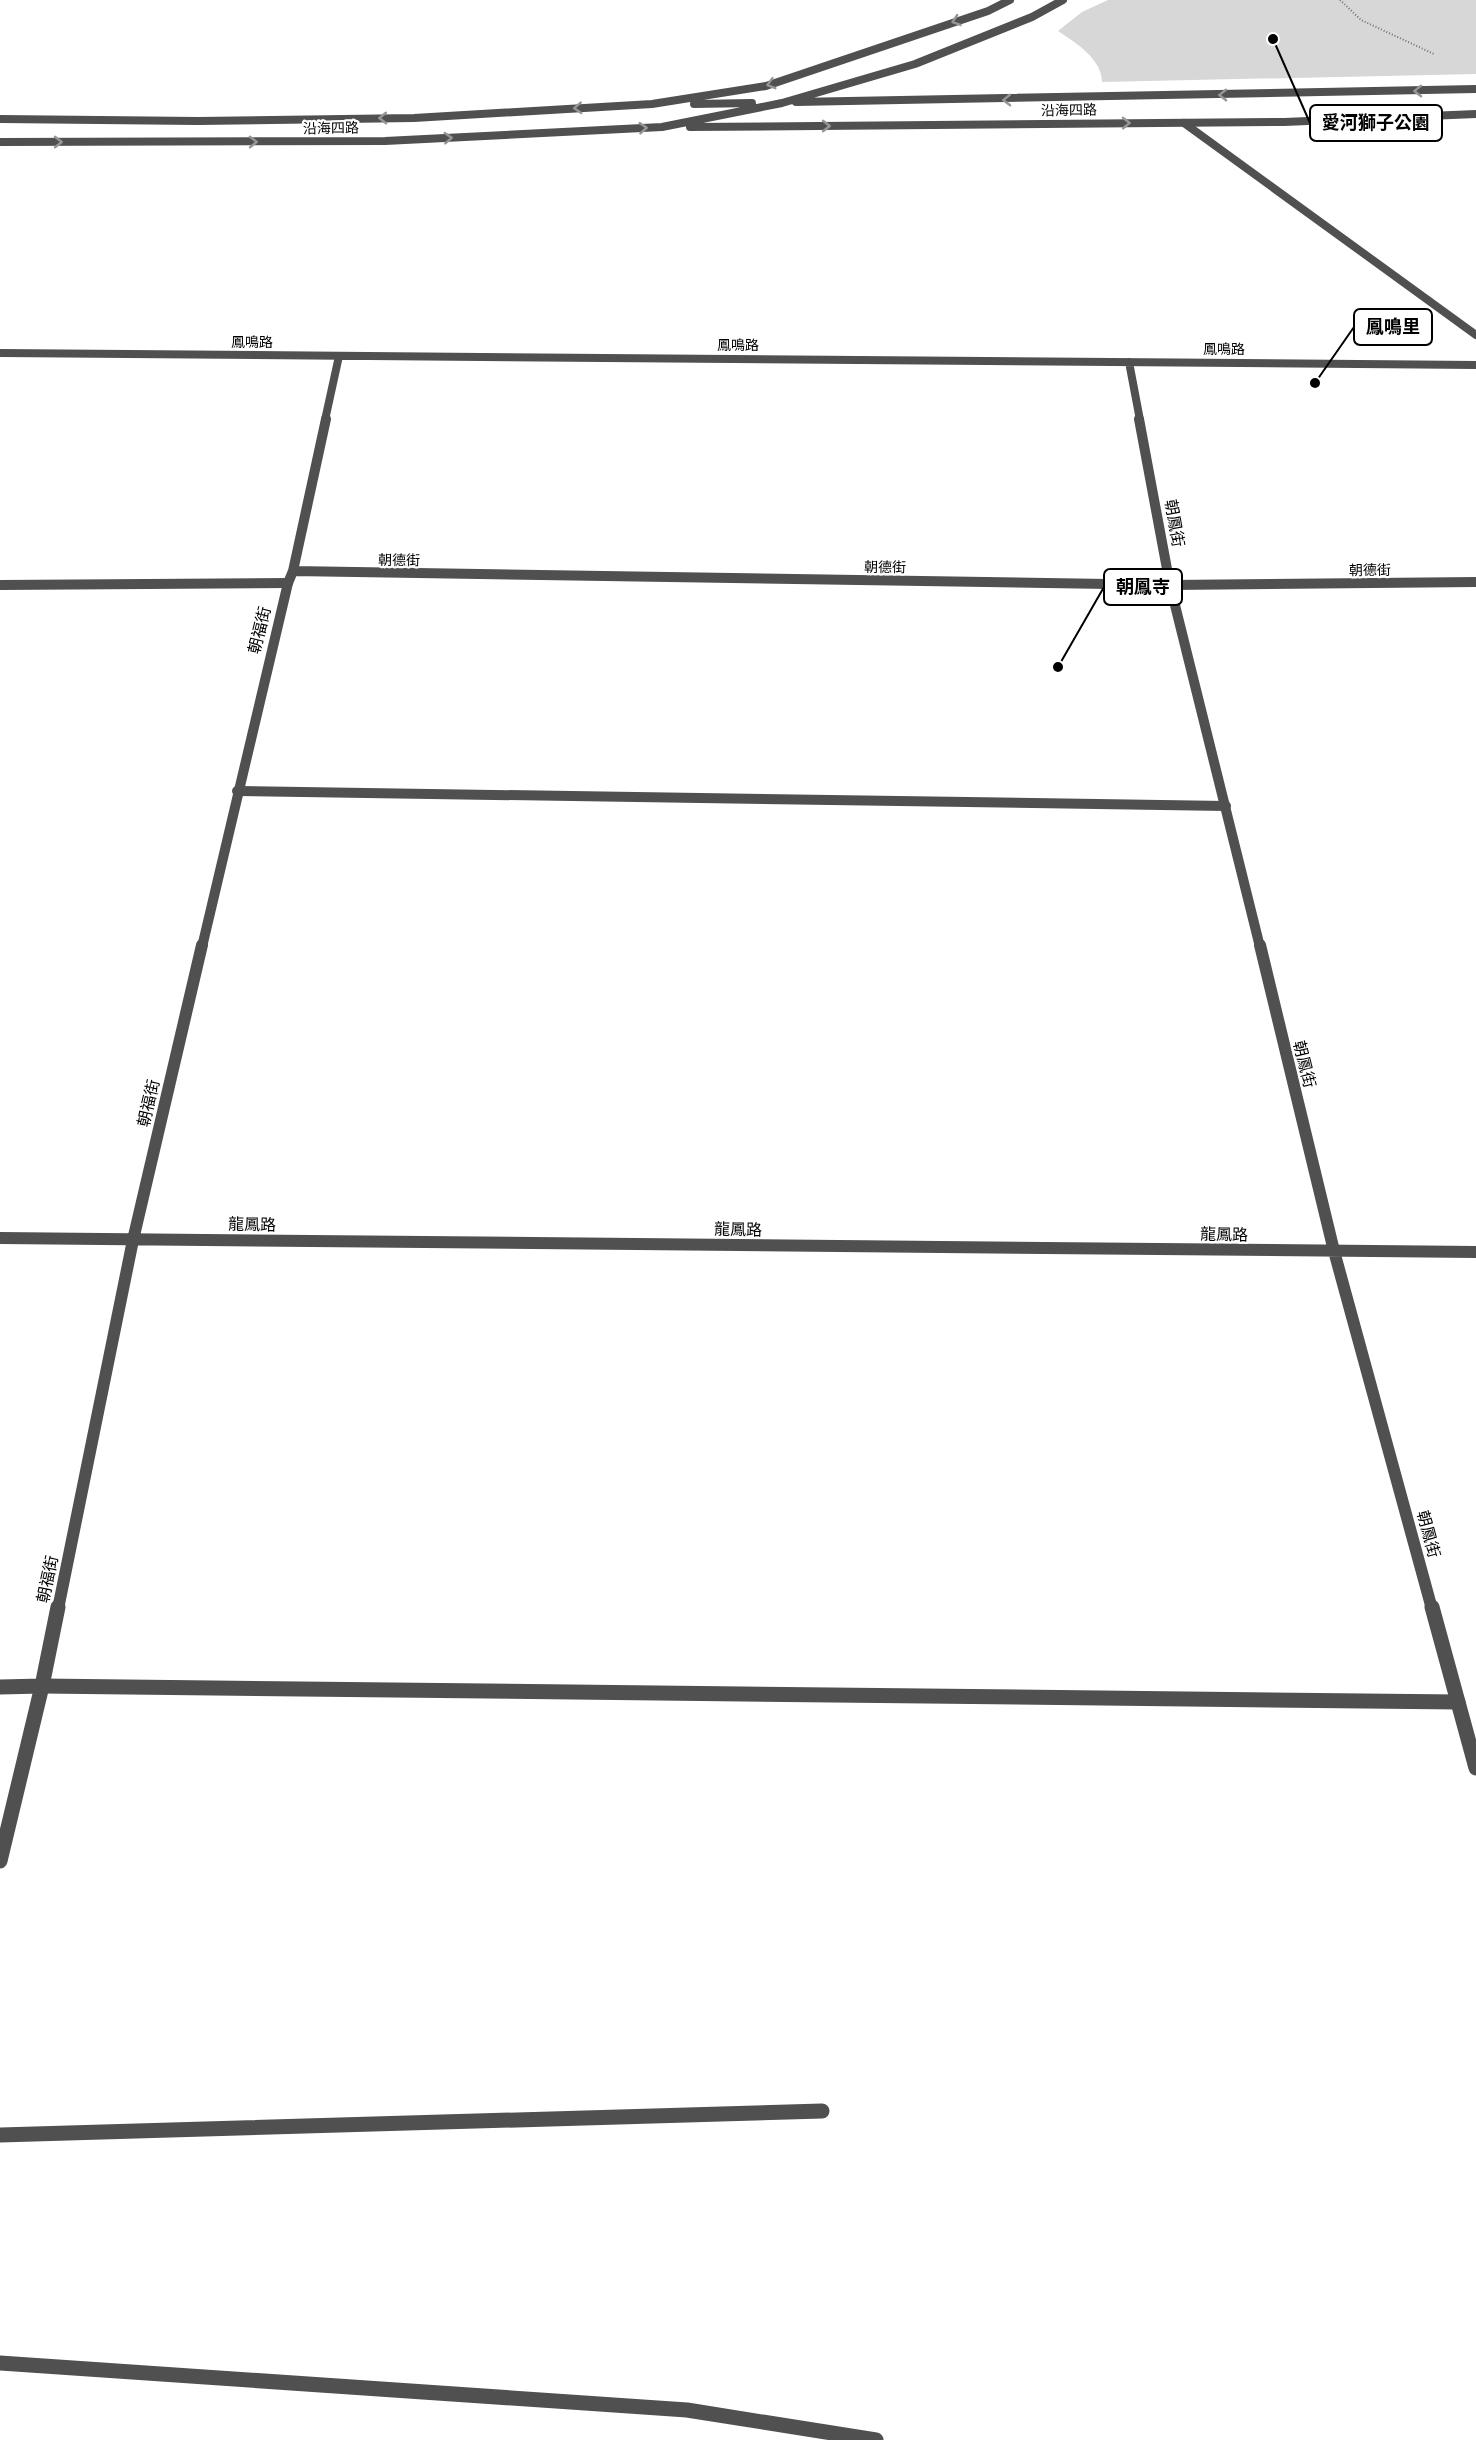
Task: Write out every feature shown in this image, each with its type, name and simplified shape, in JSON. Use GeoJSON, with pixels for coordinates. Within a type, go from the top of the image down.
{"type":"FeatureCollection","features":[{"type":"Feature","properties":{"kind":"street","name":"沿海四路"},"geometry":{"type":"LineString","coordinates":[[652,104],[766,86],[1010,0]]}},
{"type":"Feature","properties":{"kind":"street","name":"沿海四路"},"geometry":{"type":"LineString","coordinates":[[662,127],[782,103],[915,64],[1032,17],[1063,0]]}},
{"type":"Feature","properties":{"kind":"street","name":"沿海四路"},"geometry":{"type":"LineString","coordinates":[[0,119],[198,121],[414,118],[652,104],[1476,89]]}},
{"type":"Feature","properties":{"kind":"street","name":"沿海四路"},"geometry":{"type":"LineString","coordinates":[[0,142],[385,141],[662,127],[1184,123],[1476,114]]}},
{"type":"Feature","properties":{"kind":"street"},"geometry":{"type":"LineString","coordinates":[[1184,123],[1476,335]]}},
{"type":"Feature","properties":{"kind":"street","name":"鳳鳴路"},"geometry":{"type":"LineString","coordinates":[[0,353],[1476,364]]}},
{"type":"Feature","properties":{"kind":"street","name":"朝福街"},"geometry":{"type":"LineString","coordinates":[[0,1861],[42,1686],[133,1240],[237,791],[290,577],[339,356]]}},
{"type":"Feature","properties":{"kind":"street","name":"朝鳳街"},"geometry":{"type":"LineString","coordinates":[[1130,362],[1170,585],[1334,1251],[1476,1768]]}},
{"type":"Feature","properties":{"kind":"street","name":"朝德街"},"geometry":{"type":"LineString","coordinates":[[0,585],[290,577],[1170,585],[1476,582]]}},
{"type":"Feature","properties":{"kind":"street"},"geometry":{"type":"LineString","coordinates":[[237,791],[1226,806]]}},
{"type":"Feature","properties":{"kind":"street","name":"龍鳳路"},"geometry":{"type":"LineString","coordinates":[[0,1238],[1476,1252]]}},
{"type":"Feature","properties":{"kind":"street"},"geometry":{"type":"LineString","coordinates":[[0,1687],[1458,1702]]}},
{"type":"Feature","properties":{"kind":"street"},"geometry":{"type":"LineString","coordinates":[[0,2135],[822,2111]]}},
{"type":"Feature","properties":{"kind":"street"},"geometry":{"type":"LineString","coordinates":[[0,2362],[687,2410],[876,2440]]}},
{"type":"Feature","properties":{"kind":"path"},"geometry":{"type":"LineString","coordinates":[[1340,0],[1361,20],[1439,56]]}},
{"type":"Feature","properties":{"kind":"shaded area"},"geometry":{"type":"Polygon","coordinates":[[[1108,0],[1476,0],[1476,74],[1102,82],[1098,66],[1087,52],[1058,31],[1082,12],[1108,0]]]}},
{"type":"Feature","properties":{"kind":"place","name":"愛河獅子公園"},"geometry":{"type":"Point","coordinates":[1273,39]}},
{"type":"Feature","properties":{"kind":"place","name":"鳳鳴里"},"geometry":{"type":"Point","coordinates":[1315,383]}},
{"type":"Feature","properties":{"kind":"place","name":"朝鳳寺"},"geometry":{"type":"Point","coordinates":[1058,667]}}]}
